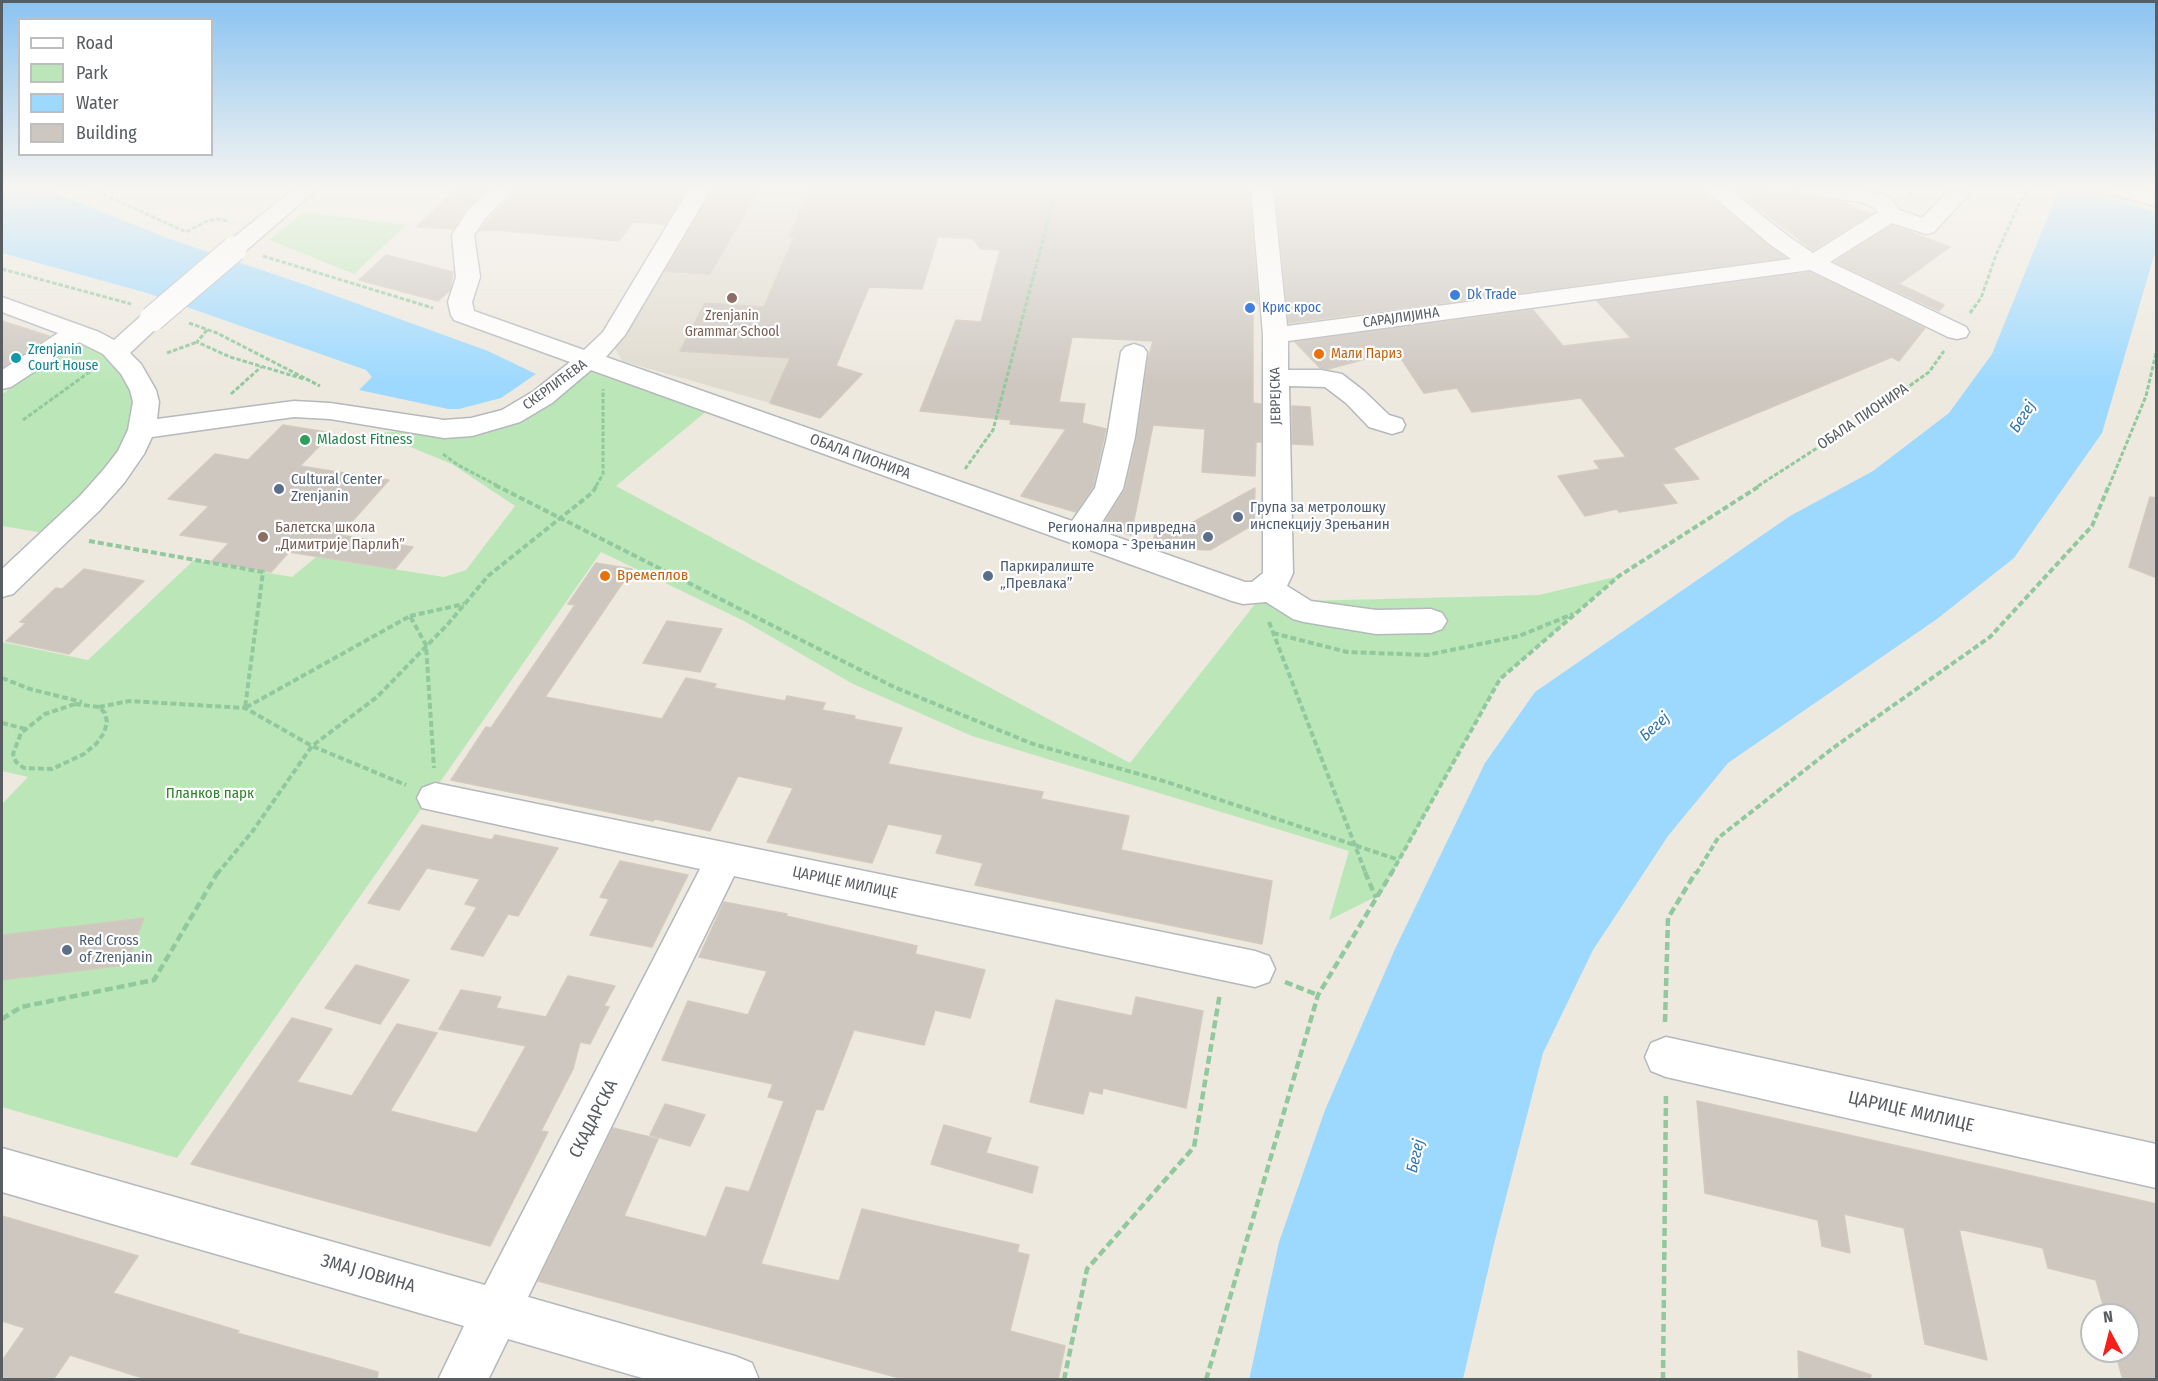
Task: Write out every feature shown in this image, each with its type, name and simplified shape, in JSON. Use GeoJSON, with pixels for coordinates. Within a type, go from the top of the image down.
{"type":"FeatureCollection","features":[{"type":"Feature","properties":{"kind":"street"},"geometry":{"type":"LineString","coordinates":[[116,352],[229,253]]}},
{"type":"Feature","properties":{"kind":"street"},"geometry":{"type":"LineString","coordinates":[[463,315],[460,302],[468,277],[465,253]]}},
{"type":"Feature","properties":{"kind":"street","name":"СКЕРЛИЋЕВА"},"geometry":{"type":"LineString","coordinates":[[142,430],[294,409],[330,411],[444,429],[472,427],[511,416],[599,363],[660,253]]}},
{"type":"Feature","properties":{"kind":"street","name":"ЈЕВРЕЈСКА"},"geometry":{"type":"LineString","coordinates":[[1263,591],[1275,581],[1278,573],[1275,334],[1268,253]]}},
{"type":"Feature","properties":{"kind":"street"},"geometry":{"type":"LineString","coordinates":[[1799,253],[1813,263],[1957,332]]}},
{"type":"Feature","properties":{"kind":"street","name":"САРАЈЛИЈИНА"},"geometry":{"type":"LineString","coordinates":[[1275,334],[1813,263],[1826,253]]}},
{"type":"Feature","properties":{"kind":"street"},"geometry":{"type":"LineString","coordinates":[[2,304],[77,332],[116,352],[132,370],[143,390],[146,402],[146,415],[142,430],[130,454],[114,476],[56,536],[2,585]]}},
{"type":"Feature","properties":{"kind":"street","name":"ОБАЛА ПИОНИРА"},"geometry":{"type":"LineString","coordinates":[[463,315],[1243,593],[1263,591]]}},
{"type":"Feature","properties":{"kind":"street"},"geometry":{"type":"LineString","coordinates":[[2,381],[77,332]]}},
{"type":"Feature","properties":{"kind":"street"},"geometry":{"type":"LineString","coordinates":[[1078,534],[1109,489],[1121,437],[1134,352]]}},
{"type":"Feature","properties":{"kind":"street"},"geometry":{"type":"LineString","coordinates":[[1276,378],[1333,380],[1355,397],[1378,421],[1392,425]]}},
{"type":"Feature","properties":{"kind":"street"},"geometry":{"type":"LineString","coordinates":[[1263,591],[1304,611],[1376,622],[1431,621]]}},
{"type":"Feature","properties":{"kind":"street","name":"ЦАРИЦЕ МИЛИЦЕ"},"geometry":{"type":"LineString","coordinates":[[435,798],[1240,966]]}},
{"type":"Feature","properties":{"kind":"street","name":"СКАДАРСКА"},"geometry":{"type":"LineString","coordinates":[[462,1380],[725,858]]}},
{"type":"Feature","properties":{"kind":"street","name":"ЦАРИЦЕ МИЛИЦЕ"},"geometry":{"type":"LineString","coordinates":[[1666,1057],[2157,1166]]}},
{"type":"Feature","properties":{"kind":"street","name":"ЗМАЈ ЈОВИНА"},"geometry":{"type":"LineString","coordinates":[[2,1170],[735,1380]]}},
{"type":"Feature","properties":{"kind":"path"},"geometry":{"type":"LineString","coordinates":[[952,489],[993,430],[1039,253]]}},
{"type":"Feature","properties":{"kind":"path","name":"ОБАЛА ПИОНИРА"},"geometry":{"type":"LineString","coordinates":[[1206,1380],[1318,995],[1399,860],[1500,680],[1618,576],[1870,414],[1929,372],[1981,298],[1997,253]]}},
{"type":"Feature","properties":{"kind":"path"},"geometry":{"type":"LineString","coordinates":[[260,255],[409,302],[463,315]]}},
{"type":"Feature","properties":{"kind":"path"},"geometry":{"type":"LineString","coordinates":[[167,353],[197,342],[207,329]]}},
{"type":"Feature","properties":{"kind":"path"},"geometry":{"type":"LineString","coordinates":[[197,342],[230,357],[311,381]]}},
{"type":"Feature","properties":{"kind":"path"},"geometry":{"type":"LineString","coordinates":[[23,420],[116,352]]}},
{"type":"Feature","properties":{"kind":"path"},"geometry":{"type":"LineString","coordinates":[[1663,1380],[1665,987],[1668,918],[1718,838],[1833,747],[1990,637],[2092,526],[2146,396],[2157,353]]}},
{"type":"Feature","properties":{"kind":"path"},"geometry":{"type":"LineString","coordinates":[[2,1019],[21,1007],[154,980],[215,876],[252,832],[312,746],[377,697],[488,576],[593,492],[603,474],[604,369],[599,363]]}},
{"type":"Feature","properties":{"kind":"path"},"geometry":{"type":"LineString","coordinates":[[228,396],[262,366]]}},
{"type":"Feature","properties":{"kind":"path"},"geometry":{"type":"LineString","coordinates":[[442,453],[458,465],[560,519],[894,687],[1033,744],[1167,782],[1399,860]]}},
{"type":"Feature","properties":{"kind":"path"},"geometry":{"type":"LineString","coordinates":[[56,536],[263,572],[245,708]]}},
{"type":"Feature","properties":{"kind":"path"},"geometry":{"type":"LineString","coordinates":[[1263,591],[1354,845],[1377,898]]}},
{"type":"Feature","properties":{"kind":"path"},"geometry":{"type":"LineString","coordinates":[[245,708],[410,616],[464,604]]}},
{"type":"Feature","properties":{"kind":"path"},"geometry":{"type":"LineString","coordinates":[[2,678],[30,689],[99,707],[129,701],[245,708],[312,746],[435,798],[426,645],[410,616]]}},
{"type":"Feature","properties":{"kind":"path"},"geometry":{"type":"LineString","coordinates":[[88,704],[60,708],[45,714],[26,729],[15,744],[13,754],[16,762],[24,768],[37,770],[52,768],[76,759],[96,744],[107,722],[105,713],[99,707]]}},
{"type":"Feature","properties":{"kind":"path"},"geometry":{"type":"LineString","coordinates":[[2,723],[26,729]]}},
{"type":"Feature","properties":{"kind":"path"},"geometry":{"type":"LineString","coordinates":[[1065,1380],[1087,1269],[1194,1147],[1240,966]]}},
{"type":"Feature","properties":{"kind":"shaded area","name":"Zrenjanin Grammar School"},"geometry":{"type":"Polygon","coordinates":[[[722,253],[838,253],[770,403],[622,361],[614,346],[658,271],[710,274],[722,253]]]}},
{"type":"Feature","properties":{"kind":"green space"},"geometry":{"type":"Polygon","coordinates":[[[303,253],[376,253],[354,274],[303,253]]]}},
{"type":"Feature","properties":{"kind":"green space"},"geometry":{"type":"Polygon","coordinates":[[[81,339],[116,352],[146,415],[56,535],[2,526],[2,394],[81,339]]]}},
{"type":"Feature","properties":{"kind":"green space","name":"Планков парк"},"geometry":{"type":"Polygon","coordinates":[[[589,360],[714,405],[616,486],[1130,763],[1259,599],[1304,601],[1539,595],[1619,576],[1500,679],[1381,894],[1329,920],[1349,851],[972,736],[853,684],[744,621],[601,552],[177,1158],[2,1107],[2,804],[28,777],[2,771],[2,642],[88,660],[194,560],[292,577],[316,557],[444,577],[466,570],[515,506],[452,464],[376,433],[472,427],[486,424],[589,360]]]}},
{"type":"Feature","properties":{"kind":"water"},"geometry":{"type":"Polygon","coordinates":[[[4,253],[213,253],[488,351],[536,374],[501,398],[459,409],[448,409],[359,390],[372,377],[366,370],[147,293],[4,253]]]}},
{"type":"Feature","properties":{"kind":"water","name":"Бегеј"},"geometry":{"type":"Polygon","coordinates":[[[2033,253],[2155,253],[2102,433],[2014,558],[1937,619],[1728,763],[1668,836],[1593,950],[1543,1053],[1495,1240],[1463,1379],[1249,1380],[1279,1242],[1325,1110],[1395,949],[1485,763],[1535,692],[1790,516],[1873,471],[1949,413],[1992,354],[2033,253]]]}},
{"type":"Feature","properties":{"kind":"building"},"geometry":{"type":"Polygon","coordinates":[[[675,253],[722,253],[710,274],[665,271],[675,253]]]}},
{"type":"Feature","properties":{"kind":"building"},"geometry":{"type":"Polygon","coordinates":[[[787,253],[933,253],[922,289],[869,287],[836,366],[862,374],[820,418],[770,403],[790,358],[680,351],[705,303],[764,307],[787,253]]]}},
{"type":"Feature","properties":{"kind":"building"},"geometry":{"type":"Polygon","coordinates":[[[999,253],[1254,253],[1258,304],[1253,298],[1253,403],[1261,404],[1261,442],[1256,442],[1255,476],[1202,472],[1205,429],[1153,425],[1131,535],[1102,526],[1125,490],[1137,438],[1148,359],[1153,341],[1072,337],[1059,402],[1085,404],[1082,423],[1106,429],[1093,487],[1076,512],[1021,496],[1066,429],[1010,424],[1011,420],[920,411],[956,320],[981,322],[999,253]]]}},
{"type":"Feature","properties":{"kind":"building"},"geometry":{"type":"Polygon","coordinates":[[[1282,253],[1779,253],[1785,258],[1289,323],[1282,253]]]}},
{"type":"Feature","properties":{"kind":"building"},"geometry":{"type":"Polygon","coordinates":[[[1848,253],[1941,253],[1899,284],[1944,305],[1939,311],[1835,262],[1848,253]]]}},
{"type":"Feature","properties":{"kind":"building"},"geometry":{"type":"Polygon","coordinates":[[[386,255],[453,272],[450,290],[438,301],[359,280],[386,255]]]}},
{"type":"Feature","properties":{"kind":"building"},"geometry":{"type":"Polygon","coordinates":[[[1810,272],[1925,328],[1899,361],[1892,357],[1673,448],[1699,479],[1662,484],[1677,503],[1619,512],[1617,509],[1585,516],[1558,476],[1600,469],[1594,461],[1626,457],[1581,398],[1472,412],[1457,388],[1424,393],[1396,351],[1328,369],[1320,368],[1295,342],[1533,310],[1563,346],[1631,338],[1597,301],[1810,272]]]}},
{"type":"Feature","properties":{"kind":"building","name":"Zrenjanin Court House"},"geometry":{"type":"Polygon","coordinates":[[[2,321],[49,336],[2,368],[2,321]]]}},
{"type":"Feature","properties":{"kind":"building"},"geometry":{"type":"Polygon","coordinates":[[[1292,406],[1310,407],[1313,445],[1292,444],[1292,406]]]}},
{"type":"Feature","properties":{"kind":"building","name":"Cultural Center Zrenjanin"},"geometry":{"type":"Polygon","coordinates":[[[283,425],[332,433],[300,466],[389,480],[340,535],[413,547],[395,569],[289,552],[271,572],[211,562],[229,543],[180,535],[209,506],[168,499],[215,454],[248,460],[283,425]]]}},
{"type":"Feature","properties":{"kind":"building"},"geometry":{"type":"Polygon","coordinates":[[[1255,488],[1254,524],[1210,550],[1153,547],[1156,524],[1188,525],[1255,488]]]}},
{"type":"Feature","properties":{"kind":"building"},"geometry":{"type":"Polygon","coordinates":[[[2150,497],[2157,498],[2157,578],[2129,567],[2150,497]]]}},
{"type":"Feature","properties":{"kind":"building"},"geometry":{"type":"Polygon","coordinates":[[[596,563],[632,569],[545,697],[662,719],[686,678],[716,684],[714,688],[785,701],[787,696],[825,703],[822,710],[902,728],[888,764],[1043,792],[1041,799],[1129,816],[1121,850],[1272,881],[1262,944],[975,885],[983,863],[936,853],[943,835],[888,824],[872,863],[767,842],[793,788],[738,776],[710,831],[451,780],[486,727],[491,728],[575,605],[568,604],[596,563]]]}},
{"type":"Feature","properties":{"kind":"building"},"geometry":{"type":"Polygon","coordinates":[[[84,569],[144,581],[69,654],[6,641],[26,623],[20,622],[56,588],[62,589],[84,569]]]}},
{"type":"Feature","properties":{"kind":"building"},"geometry":{"type":"Polygon","coordinates":[[[667,621],[722,629],[700,672],[643,663],[667,621]]]}},
{"type":"Feature","properties":{"kind":"building"},"geometry":{"type":"Polygon","coordinates":[[[422,825],[492,840],[495,835],[558,848],[518,916],[508,914],[483,956],[451,949],[477,907],[465,904],[480,879],[427,868],[399,910],[368,903],[422,825]]]}},
{"type":"Feature","properties":{"kind":"building"},"geometry":{"type":"Polygon","coordinates":[[[620,861],[688,875],[652,947],[590,935],[609,899],[600,897],[620,861]]]}},
{"type":"Feature","properties":{"kind":"building"},"geometry":{"type":"Polygon","coordinates":[[[724,902],[787,914],[786,916],[917,946],[915,954],[985,970],[970,1018],[935,1010],[924,1045],[854,1030],[823,1110],[816,1109],[761,1264],[839,1281],[862,1209],[1019,1245],[1017,1252],[1029,1255],[1010,1331],[1065,1346],[1058,1380],[907,1380],[538,1281],[613,1128],[658,1139],[624,1216],[706,1237],[726,1187],[749,1192],[784,1101],[768,1097],[773,1084],[662,1060],[688,1001],[748,1015],[767,971],[699,957],[724,902]]]}},
{"type":"Feature","properties":{"kind":"building","name":"Red Cross of Zrenjanin"},"geometry":{"type":"Polygon","coordinates":[[[144,918],[126,965],[2,980],[2,935],[144,918]]]}},
{"type":"Feature","properties":{"kind":"building"},"geometry":{"type":"Polygon","coordinates":[[[356,965],[409,980],[380,1024],[325,1008],[356,965]]]}},
{"type":"Feature","properties":{"kind":"building"},"geometry":{"type":"Polygon","coordinates":[[[568,976],[615,986],[604,1006],[609,1007],[590,1044],[580,1042],[573,1069],[541,1131],[548,1132],[490,1246],[191,1164],[292,1018],[332,1029],[297,1082],[352,1096],[397,1024],[437,1033],[390,1111],[477,1133],[526,1046],[439,1029],[461,990],[501,997],[496,1008],[546,1017],[568,976]]]}},
{"type":"Feature","properties":{"kind":"building"},"geometry":{"type":"Polygon","coordinates":[[[1136,997],[1203,1011],[1186,1108],[1103,1088],[1102,1094],[1089,1091],[1083,1114],[1030,1102],[1056,1000],[1132,1016],[1136,997]]]}},
{"type":"Feature","properties":{"kind":"building"},"geometry":{"type":"Polygon","coordinates":[[[1697,1101],[2157,1204],[2157,1380],[2123,1380],[2118,1363],[2140,1363],[2140,1303],[2103,1303],[2096,1280],[2048,1268],[2043,1248],[1959,1229],[1987,1360],[1925,1344],[1904,1228],[1844,1214],[1850,1253],[1822,1246],[1818,1220],[1705,1193],[1697,1101]]]}},
{"type":"Feature","properties":{"kind":"building"},"geometry":{"type":"Polygon","coordinates":[[[665,1104],[705,1115],[690,1146],[650,1135],[665,1104]]]}},
{"type":"Feature","properties":{"kind":"building"},"geometry":{"type":"Polygon","coordinates":[[[944,1125],[991,1138],[986,1153],[1038,1167],[1032,1193],[931,1164],[944,1125]]]}},
{"type":"Feature","properties":{"kind":"building"},"geometry":{"type":"Polygon","coordinates":[[[2,1216],[138,1256],[113,1293],[239,1331],[237,1333],[378,1372],[377,1380],[149,1380],[70,1355],[53,1380],[2,1380],[2,1361],[25,1328],[2,1321],[2,1216]]]}},
{"type":"Feature","properties":{"kind":"building"},"geometry":{"type":"Polygon","coordinates":[[[1798,1351],[1871,1375],[1870,1380],[1799,1380],[1798,1351]]]}},
{"type":"Feature","properties":{"kind":"place","name":"Dk Trade"},"geometry":{"type":"Point","coordinates":[1455,295]}},
{"type":"Feature","properties":{"kind":"place","name":"Zrenjanin Grammar School"},"geometry":{"type":"Point","coordinates":[732,298]}},
{"type":"Feature","properties":{"kind":"place","name":"Крис крос"},"geometry":{"type":"Point","coordinates":[1250,308]}},
{"type":"Feature","properties":{"kind":"place","name":"Мали Париз"},"geometry":{"type":"Point","coordinates":[1319,354]}},
{"type":"Feature","properties":{"kind":"place","name":"Zrenjanin Court House"},"geometry":{"type":"Point","coordinates":[16,358]}},
{"type":"Feature","properties":{"kind":"place","name":"Mladost Fitness"},"geometry":{"type":"Point","coordinates":[305,440]}},
{"type":"Feature","properties":{"kind":"place","name":"Cultural Center Zrenjanin"},"geometry":{"type":"Point","coordinates":[279,489]}},
{"type":"Feature","properties":{"kind":"place","name":"Група за метролошку инспекцију Зрењанин"},"geometry":{"type":"Point","coordinates":[1238,517]}},
{"type":"Feature","properties":{"kind":"place","name":"Балетска школа „Димитрије Парлић”"},"geometry":{"type":"Point","coordinates":[263,537]}},
{"type":"Feature","properties":{"kind":"place","name":"Регионална привредна комора - Зрењанин"},"geometry":{"type":"Point","coordinates":[1208,537]}},
{"type":"Feature","properties":{"kind":"place","name":"Времеплов"},"geometry":{"type":"Point","coordinates":[605,576]}},
{"type":"Feature","properties":{"kind":"place","name":"Паркиралиште „Превлака”"},"geometry":{"type":"Point","coordinates":[988,576]}},
{"type":"Feature","properties":{"kind":"place","name":"Red Cross of Zrenjanin"},"geometry":{"type":"Point","coordinates":[67,950]}}]}
